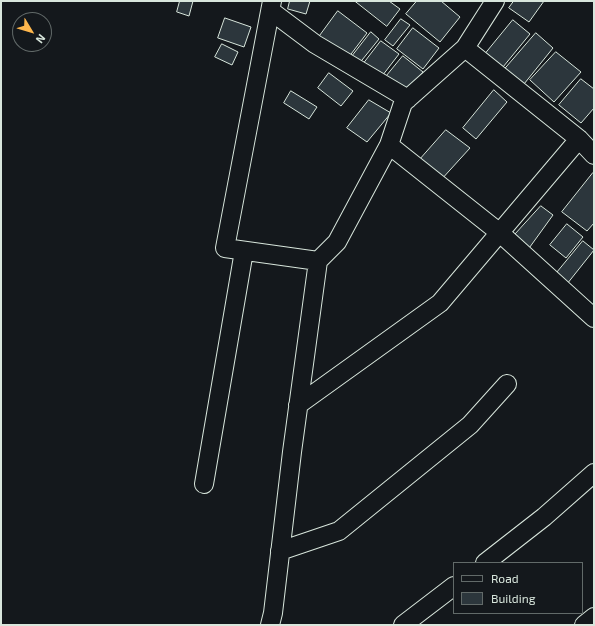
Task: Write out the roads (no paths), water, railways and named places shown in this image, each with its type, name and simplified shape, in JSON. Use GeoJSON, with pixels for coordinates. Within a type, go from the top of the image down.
{"type":"FeatureCollection","features":[{"type":"Feature","properties":{"kind":"street"},"geometry":{"type":"LineString","coordinates":[[270,625],[273,613],[298,405],[318,261],[337,242],[389,145],[403,103],[465,48],[495,1]]}},
{"type":"Feature","properties":{"kind":"street"},"geometry":{"type":"LineString","coordinates":[[318,261],[225,248],[258,71],[272,6],[316,44],[408,99]]}},
{"type":"Feature","properties":{"kind":"street"},"geometry":{"type":"LineString","coordinates":[[465,48],[579,140],[594,155]]}},
{"type":"Feature","properties":{"kind":"street"},"geometry":{"type":"LineString","coordinates":[[298,405],[440,303],[579,140]]}},
{"type":"Feature","properties":{"kind":"street"},"geometry":{"type":"LineString","coordinates":[[389,145],[500,233],[594,318]]}},
{"type":"Feature","properties":{"kind":"street"},"geometry":{"type":"LineString","coordinates":[[204,484],[244,251]]}},
{"type":"Feature","properties":{"kind":"street"},"geometry":{"type":"LineString","coordinates":[[280,551],[339,531],[470,424],[506,384]]}},
{"type":"Feature","properties":{"kind":"street"},"geometry":{"type":"LineString","coordinates":[[486,562],[544,517],[594,472]]}},
{"type":"Feature","properties":{"kind":"street"},"geometry":{"type":"LineString","coordinates":[[403,625],[453,587]]}},
{"type":"Feature","properties":{"kind":"street"},"geometry":{"type":"LineString","coordinates":[[584,625],[594,617]]}}]}
